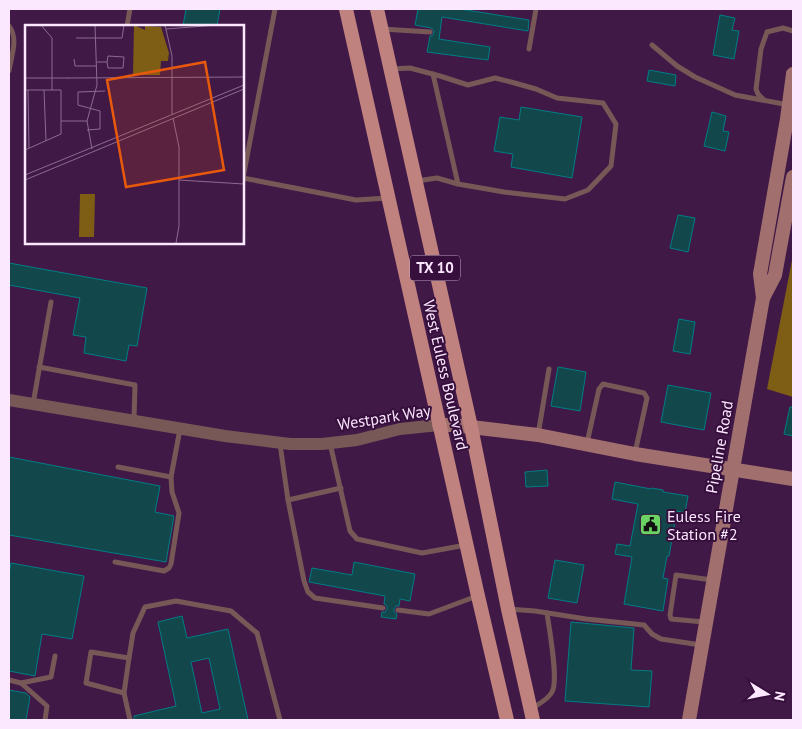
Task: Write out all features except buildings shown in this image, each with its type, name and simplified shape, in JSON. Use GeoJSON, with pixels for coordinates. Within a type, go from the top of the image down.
{"type":"FeatureCollection","features":[{"type":"Feature","properties":{"kind":"main road","name":"West Euless Boulevard"},"geometry":{"type":"LineString","coordinates":[[346,9],[507,720]]}},
{"type":"Feature","properties":{"kind":"main road","name":"West Euless Boulevard"},"geometry":{"type":"LineString","coordinates":[[377,9],[471,427],[508,609],[532,715]]}},
{"type":"Feature","properties":{"kind":"main road","name":"Pipeline Road"},"geometry":{"type":"LineString","coordinates":[[763,298],[760,274],[790,120],[789,105],[793,74]]}},
{"type":"Feature","properties":{"kind":"main road","name":"Pipeline Road"},"geometry":{"type":"LineString","coordinates":[[689,720],[763,298],[775,275],[793,177]]}},
{"type":"Feature","properties":{"kind":"main road","name":"Westpark Way"},"geometry":{"type":"LineString","coordinates":[[439,425],[454,425],[538,435],[635,454],[793,479]]}},
{"type":"Feature","properties":{"kind":"street","name":"Westpark Way"},"geometry":{"type":"LineString","coordinates":[[9,400],[290,444],[357,440],[400,430],[439,425]]}},
{"type":"Feature","properties":{"kind":"lane"},"geometry":{"type":"LineString","coordinates":[[127,25],[130,9]]}},
{"type":"Feature","properties":{"kind":"lane"},"geometry":{"type":"LineString","coordinates":[[244,172],[275,9]]}},
{"type":"Feature","properties":{"kind":"lane"},"geometry":{"type":"LineString","coordinates":[[529,49],[536,9]]}},
{"type":"Feature","properties":{"kind":"lane"},"geometry":{"type":"LineString","coordinates":[[9,26],[14,40],[9,71]]}},
{"type":"Feature","properties":{"kind":"lane"},"geometry":{"type":"LineString","coordinates":[[764,100],[759,96],[756,89],[762,49],[767,32],[783,28],[793,31]]}},
{"type":"Feature","properties":{"kind":"lane"},"geometry":{"type":"LineString","coordinates":[[381,29],[430,32]]}},
{"type":"Feature","properties":{"kind":"lane"},"geometry":{"type":"LineString","coordinates":[[652,45],[677,66],[695,77],[735,95],[789,105]]}},
{"type":"Feature","properties":{"kind":"lane"},"geometry":{"type":"LineString","coordinates":[[390,69],[410,68],[468,85],[495,78],[536,89],[557,98],[603,103],[616,124],[610,166],[588,190],[565,199],[504,192],[458,184],[437,178],[416,181]]}},
{"type":"Feature","properties":{"kind":"lane"},"geometry":{"type":"LineString","coordinates":[[433,74],[458,184]]}},
{"type":"Feature","properties":{"kind":"lane"},"geometry":{"type":"LineString","coordinates":[[244,177],[356,200],[388,198]]}},
{"type":"Feature","properties":{"kind":"lane"},"geometry":{"type":"LineString","coordinates":[[33,404],[51,302]]}},
{"type":"Feature","properties":{"kind":"lane"},"geometry":{"type":"LineString","coordinates":[[39,367],[135,385],[134,421]]}},
{"type":"Feature","properties":{"kind":"lane"},"geometry":{"type":"LineString","coordinates":[[538,435],[550,369]]}},
{"type":"Feature","properties":{"kind":"lane"},"geometry":{"type":"LineString","coordinates":[[587,444],[599,389],[602,384],[644,393],[647,398],[635,454]]}},
{"type":"Feature","properties":{"kind":"lane"},"geometry":{"type":"LineString","coordinates":[[115,562],[164,571],[169,568],[179,512],[172,492],[171,477],[180,428]]}},
{"type":"Feature","properties":{"kind":"lane"},"geometry":{"type":"LineString","coordinates":[[280,443],[288,500],[304,581],[308,592],[315,598],[383,608]]}},
{"type":"Feature","properties":{"kind":"lane"},"geometry":{"type":"LineString","coordinates":[[330,443],[350,531],[357,539],[422,553],[466,545]]}},
{"type":"Feature","properties":{"kind":"lane"},"geometry":{"type":"LineString","coordinates":[[118,468],[171,477]]}},
{"type":"Feature","properties":{"kind":"lane"},"geometry":{"type":"LineString","coordinates":[[288,500],[341,488]]}},
{"type":"Feature","properties":{"kind":"lane"},"geometry":{"type":"LineString","coordinates":[[705,623],[671,619],[676,575],[713,580]]}},
{"type":"Feature","properties":{"kind":"lane"},"geometry":{"type":"LineString","coordinates":[[398,610],[428,614],[478,596]]}},
{"type":"Feature","properties":{"kind":"lane"},"geometry":{"type":"LineString","coordinates":[[130,720],[124,693],[134,633],[145,607],[176,601],[231,611],[257,633],[280,720]]}},
{"type":"Feature","properties":{"kind":"lane"},"geometry":{"type":"LineString","coordinates":[[508,609],[644,625],[652,634],[660,639],[701,645]]}},
{"type":"Feature","properties":{"kind":"lane"},"geometry":{"type":"LineString","coordinates":[[532,715],[554,690],[547,613]]}},
{"type":"Feature","properties":{"kind":"lane"},"geometry":{"type":"LineString","coordinates":[[124,693],[86,683],[91,652],[129,658]]}},
{"type":"Feature","properties":{"kind":"lane"},"geometry":{"type":"LineString","coordinates":[[9,680],[21,683],[51,677],[55,656]]}},
{"type":"Feature","properties":{"kind":"lane"},"geometry":{"type":"LineString","coordinates":[[21,683],[47,706],[45,720]]}},
{"type":"Feature","properties":{"kind":"shaded area"},"geometry":{"type":"Polygon","coordinates":[[[793,255],[793,397],[767,389],[793,255]]]}},
{"type":"Feature","properties":{"kind":"place","name":"Euless Fire Station #2"},"geometry":{"type":"Point","coordinates":[651,525]}}]}
